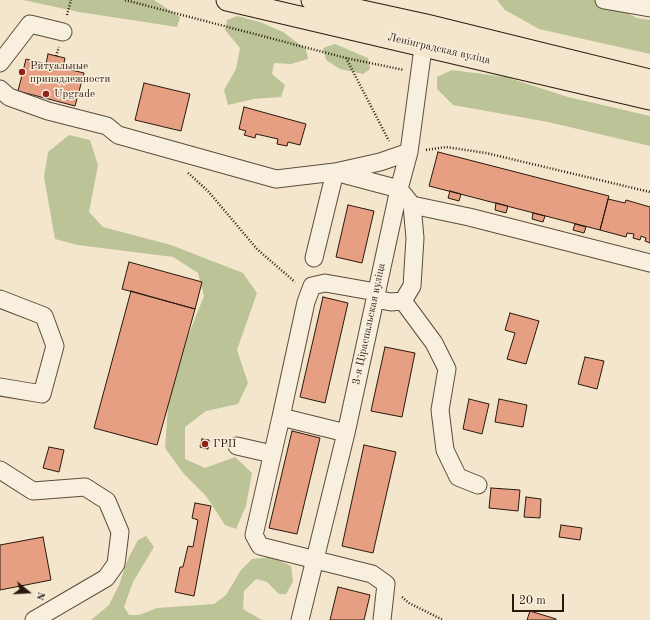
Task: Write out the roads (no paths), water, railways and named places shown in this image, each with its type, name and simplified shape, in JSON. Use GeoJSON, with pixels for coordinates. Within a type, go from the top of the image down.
{"type":"FeatureCollection","features":[{"type":"Feature","properties":{"kind":"main road","name":"Ленінградская вуліца"},"geometry":{"type":"LineString","coordinates":[[228,0],[425,35],[650,80]]}},
{"type":"Feature","properties":{"kind":"main road","name":"Ленінградская вуліца"},"geometry":{"type":"LineString","coordinates":[[312,0],[425,35],[650,99]]}},
{"type":"Feature","properties":{"kind":"street"},"geometry":{"type":"LineString","coordinates":[[604,0],[650,8]]}},
{"type":"Feature","properties":{"kind":"street"},"geometry":{"type":"LineString","coordinates":[[0,62],[30,24],[63,32]]}},
{"type":"Feature","properties":{"kind":"street","name":"3-я Ціраспальская вуліца"},"geometry":{"type":"LineString","coordinates":[[300,620],[346,433],[399,189],[403,154],[425,35]]}},
{"type":"Feature","properties":{"kind":"street"},"geometry":{"type":"LineString","coordinates":[[0,89],[8,97],[48,111],[107,126],[118,135],[276,179],[335,172],[380,162],[403,154]]}},
{"type":"Feature","properties":{"kind":"street"},"geometry":{"type":"LineString","coordinates":[[335,172],[399,189],[412,205],[415,238],[415,270],[412,286],[403,301]]}},
{"type":"Feature","properties":{"kind":"street"},"geometry":{"type":"LineString","coordinates":[[314,258],[335,172]]}},
{"type":"Feature","properties":{"kind":"street"},"geometry":{"type":"LineString","coordinates":[[412,205],[469,216],[650,263]]}},
{"type":"Feature","properties":{"kind":"street"},"geometry":{"type":"LineString","coordinates":[[382,620],[386,584],[372,574],[260,546],[254,535],[306,302],[312,286],[325,283],[376,295],[391,302],[403,301]]}},
{"type":"Feature","properties":{"kind":"street"},"geometry":{"type":"LineString","coordinates":[[0,299],[44,316],[55,346],[42,394],[0,387]]}},
{"type":"Feature","properties":{"kind":"street"},"geometry":{"type":"LineString","coordinates":[[403,301],[434,343],[447,370],[440,410],[445,450],[458,477],[478,485]]}},
{"type":"Feature","properties":{"kind":"street"},"geometry":{"type":"LineString","coordinates":[[281,418],[346,433]]}},
{"type":"Feature","properties":{"kind":"street"},"geometry":{"type":"LineString","coordinates":[[237,446],[272,454]]}},
{"type":"Feature","properties":{"kind":"street"},"geometry":{"type":"LineString","coordinates":[[0,470],[33,491],[85,487],[107,501],[120,532],[116,564],[106,578],[34,620]]}},
{"type":"Feature","properties":{"kind":"place","name":"Ритуальные принадлежности"},"geometry":{"type":"Point","coordinates":[22,72]}},
{"type":"Feature","properties":{"kind":"place","name":"Upgrade"},"geometry":{"type":"Point","coordinates":[46,94]}},
{"type":"Feature","properties":{"kind":"place","name":"ГРП"},"geometry":{"type":"Point","coordinates":[205,444]}}]}
